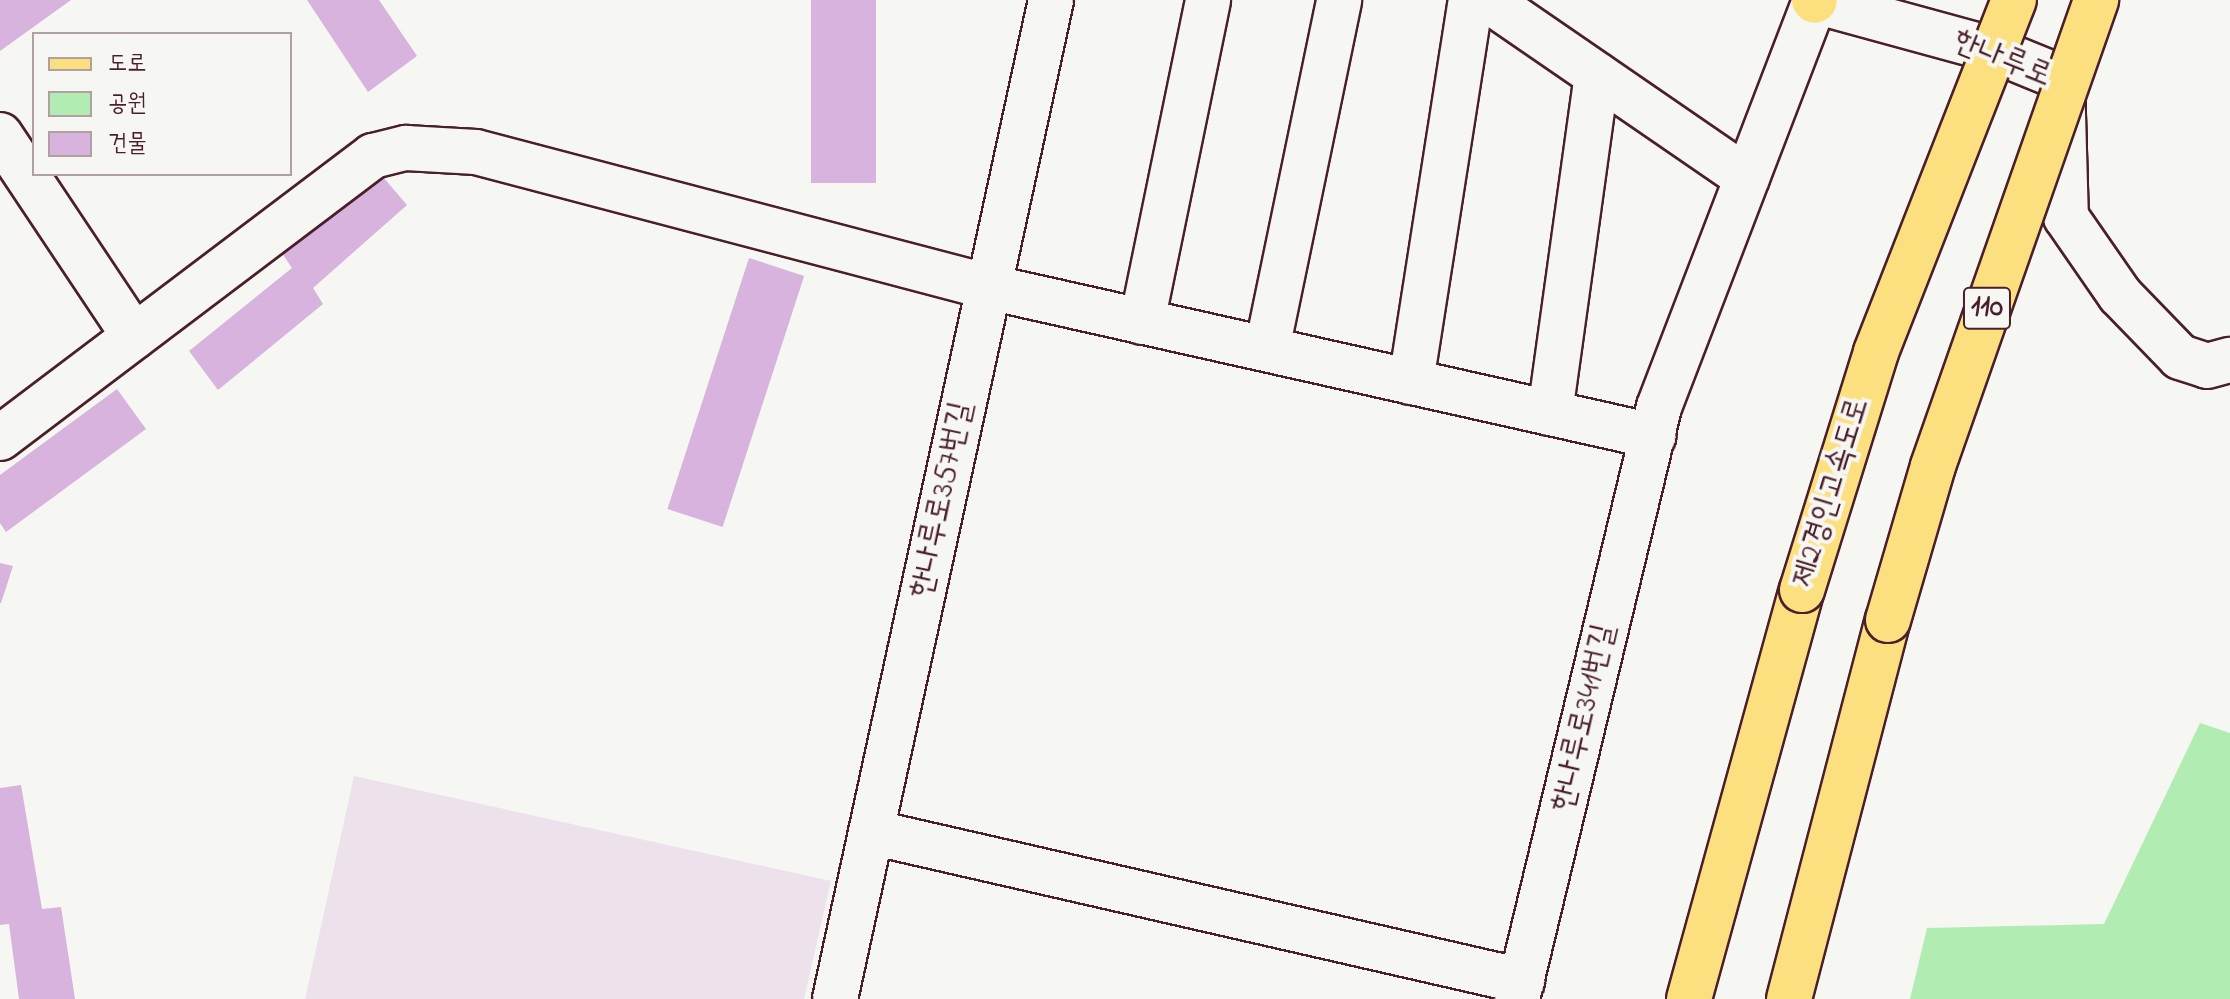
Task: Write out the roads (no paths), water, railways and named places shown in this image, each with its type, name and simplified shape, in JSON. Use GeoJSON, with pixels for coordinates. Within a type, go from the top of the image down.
{"type":"FeatureCollection","features":[{"type":"Feature","properties":{"kind":"highway","name":"제2경인고속도로"},"geometry":{"type":"LineString","coordinates":[[1689,999],[1802,590],[1876,352],[2014,0]]}},
{"type":"Feature","properties":{"kind":"highway","name":"110"},"geometry":{"type":"LineString","coordinates":[[1789,999],[1888,620],[1933,466],[2096,0]]}},
{"type":"Feature","properties":{"kind":"street","name":"한나루로357번길"},"geometry":{"type":"LineString","coordinates":[[835,999],[1051,0]]}},
{"type":"Feature","properties":{"kind":"street"},"geometry":{"type":"LineString","coordinates":[[1142,322],[1208,0]]}},
{"type":"Feature","properties":{"kind":"street"},"geometry":{"type":"LineString","coordinates":[[1267,349],[1339,0]]}},
{"type":"Feature","properties":{"kind":"street"},"geometry":{"type":"LineString","coordinates":[[1411,382],[1471,0]]}},
{"type":"Feature","properties":{"kind":"street"},"geometry":{"type":"LineString","coordinates":[[1488,0],[1747,178]]}},
{"type":"Feature","properties":{"kind":"street","name":"한나루로341번길"},"geometry":{"type":"LineString","coordinates":[[1520,990],[1653,436],[1815,0]]}},
{"type":"Feature","properties":{"kind":"street","name":"한나루로"},"geometry":{"type":"LineString","coordinates":[[1815,0],[1991,49],[2062,78],[2066,217],[2120,295],[2180,357],[2207,366],[2230,360]]}},
{"type":"Feature","properties":{"kind":"street"},"geometry":{"type":"LineString","coordinates":[[1550,413],[1597,75]]}},
{"type":"Feature","properties":{"kind":"street"},"geometry":{"type":"LineString","coordinates":[[0,135],[134,336]]}},
{"type":"Feature","properties":{"kind":"street"},"geometry":{"type":"LineString","coordinates":[[0,438],[373,156],[406,148],[476,152],[989,287],[1653,436]]}},
{"type":"Feature","properties":{"kind":"street"},"geometry":{"type":"LineString","coordinates":[[871,832],[1520,990]]}}]}
